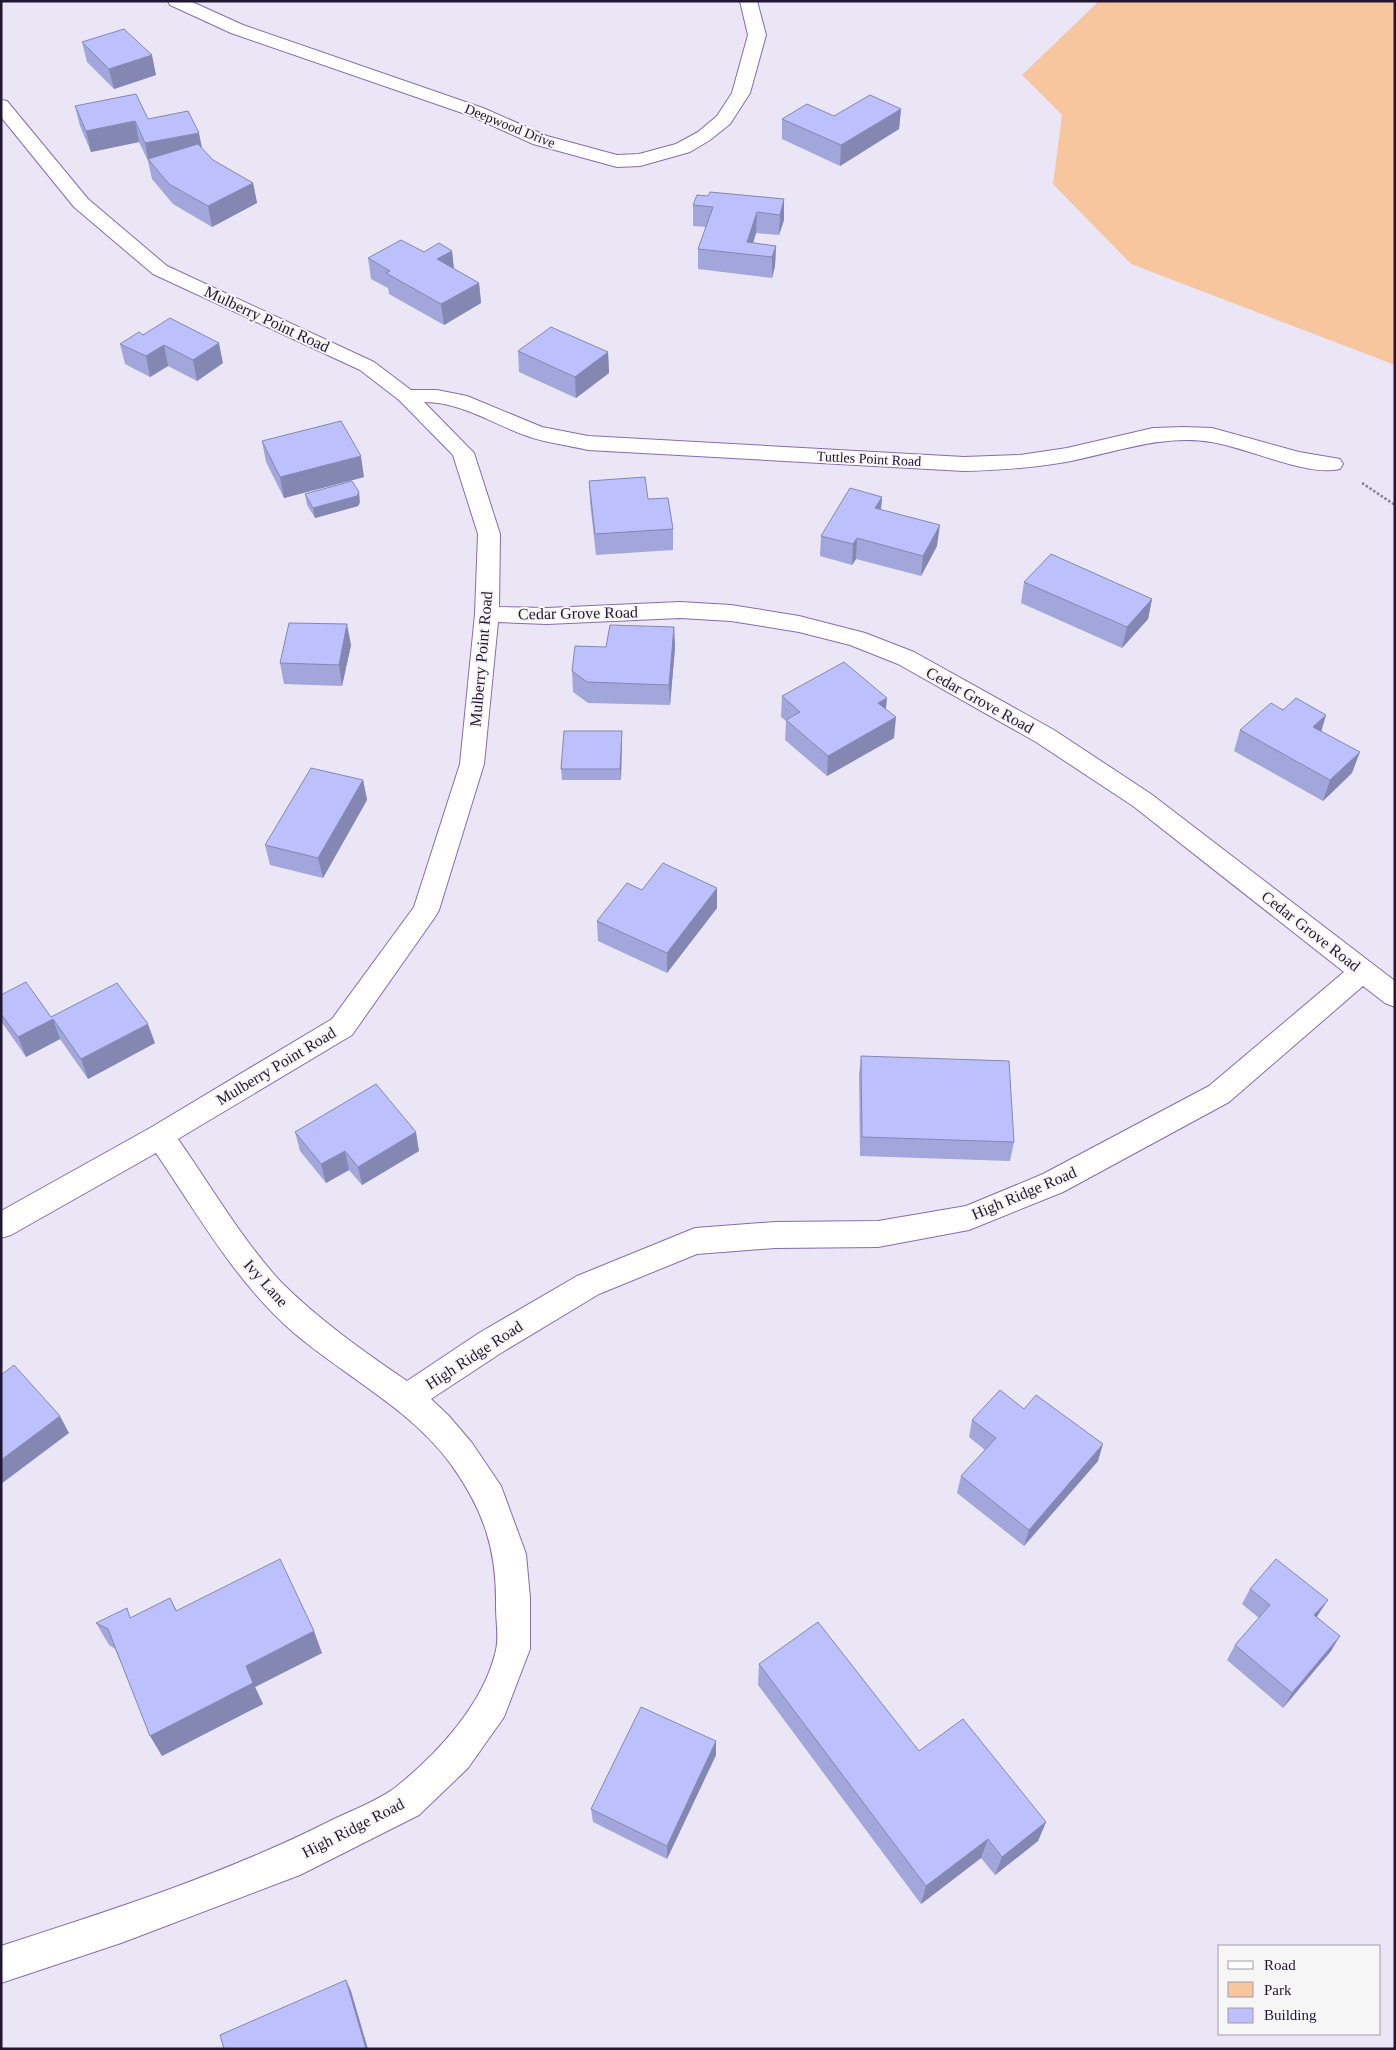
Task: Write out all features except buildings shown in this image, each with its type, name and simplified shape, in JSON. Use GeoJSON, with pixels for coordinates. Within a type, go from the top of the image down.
{"type":"FeatureCollection","features":[{"type":"Feature","properties":{"kind":"street","name":"Deepwood Drive"},"geometry":{"type":"LineString","coordinates":[[176,1],[237,29],[477,112],[540,140],[616,161],[640,160],[683,148],[704,136],[724,120],[740,93],[757,35],[748,1]]}},
{"type":"Feature","properties":{"kind":"street","name":"Mulberry Point Road"},"geometry":{"type":"LineString","coordinates":[[1,105],[81,202],[160,270],[367,366],[406,396],[463,453],[489,534],[487,614],[472,764],[426,910],[342,1027],[160,1136],[1,1226]]}},
{"type":"Feature","properties":{"kind":"street","name":"Tuttles Point Road"},"geometry":{"type":"LineString","coordinates":[[406,396],[437,396],[460,401],[536,432],[588,443],[964,464],[1020,462],[1067,455],[1153,435],[1184,434],[1212,435],[1298,459],[1332,464]]}},
{"type":"Feature","properties":{"kind":"street","name":"Cedar Grove Road"},"geometry":{"type":"LineString","coordinates":[[487,614],[547,616],[680,610],[731,613],[799,624],[858,639],[906,658],[1045,736],[1142,800],[1395,996]]}},
{"type":"Feature","properties":{"kind":"street","name":"High Ridge Road"},"geometry":{"type":"LineString","coordinates":[[1,1965],[121,1925],[287,1862],[406,1802],[456,1756],[492,1705],[513,1649],[513,1598],[510,1554],[490,1497],[461,1453],[444,1433],[407,1398],[490,1343],[588,1285],[695,1242],[775,1234],[878,1234],[969,1218],[1053,1183],[1219,1094],[1363,972]]}},
{"type":"Feature","properties":{"kind":"street","name":"Ivy Lane"},"geometry":{"type":"LineString","coordinates":[[160,1136],[240,1254],[270,1290],[311,1329],[354,1362],[407,1398]]}},
{"type":"Feature","properties":{"kind":"green space"},"geometry":{"type":"Polygon","coordinates":[[[1099,1],[1395,1],[1395,365],[1131,264],[1053,184],[1062,115],[1022,75],[1099,1]]]}}]}
